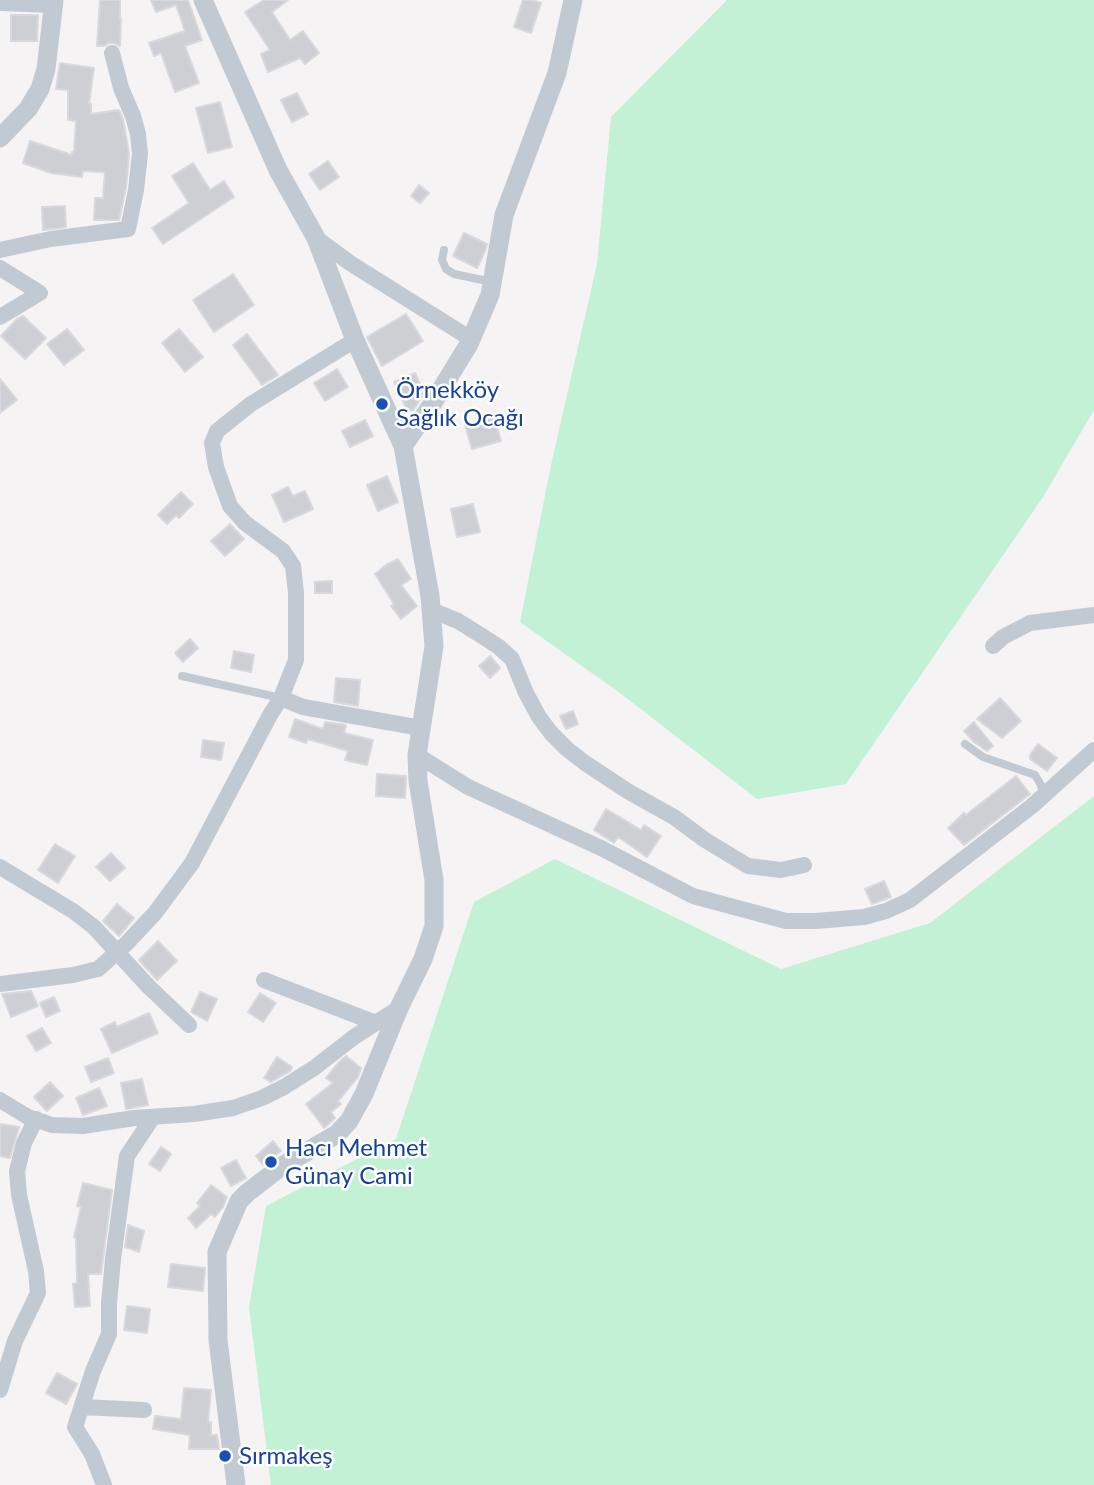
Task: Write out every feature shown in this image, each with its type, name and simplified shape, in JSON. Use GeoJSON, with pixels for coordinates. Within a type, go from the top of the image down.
{"type":"FeatureCollection","features":[{"type":"Feature","properties":{"kind":"street"},"geometry":{"type":"LineString","coordinates":[[203,0],[278,170],[316,238],[355,341],[403,446],[430,596],[434,646],[417,755],[418,781],[434,880],[434,926],[423,959],[399,1008],[364,1094],[349,1121],[337,1134],[282,1166],[247,1193],[239,1201],[217,1252],[218,1340],[236,1485]]}},
{"type":"Feature","properties":{"kind":"street"},"geometry":{"type":"LineString","coordinates":[[403,446],[431,406],[471,339],[489,295],[503,215],[557,73],[573,0]]}},
{"type":"Feature","properties":{"kind":"street"},"geometry":{"type":"LineString","coordinates":[[0,3],[54,3],[46,69],[40,89],[28,109],[0,138]]}},
{"type":"Feature","properties":{"kind":"street"},"geometry":{"type":"LineString","coordinates":[[0,250],[51,239],[128,229],[140,154],[133,116],[121,88],[112,53]]}},
{"type":"Feature","properties":{"kind":"street"},"geometry":{"type":"LineString","coordinates":[[316,238],[350,263],[471,339]]}},
{"type":"Feature","properties":{"kind":"street"},"geometry":{"type":"LineString","coordinates":[[0,268],[40,293],[0,317]]}},
{"type":"Feature","properties":{"kind":"street"},"geometry":{"type":"LineString","coordinates":[[0,984],[98,969],[155,913],[192,863],[281,698],[296,660],[296,593],[293,566],[283,551],[245,523],[230,506],[216,467],[212,443],[217,431],[251,404],[355,341]]}},
{"type":"Feature","properties":{"kind":"street"},"geometry":{"type":"LineString","coordinates":[[431,610],[458,621],[499,647],[512,659],[539,717],[551,733],[585,763],[748,866],[781,870],[804,865]]}},
{"type":"Feature","properties":{"kind":"street"},"geometry":{"type":"LineString","coordinates":[[993,646],[1003,637],[1030,623],[1094,615]]}},
{"type":"Feature","properties":{"kind":"street"},"geometry":{"type":"LineString","coordinates":[[281,698],[303,706],[421,728]]}},
{"type":"Feature","properties":{"kind":"street"},"geometry":{"type":"LineString","coordinates":[[417,755],[468,787],[601,848],[693,896],[786,921],[816,921],[864,917],[910,900],[1043,796],[1094,750]]}},
{"type":"Feature","properties":{"kind":"street"},"geometry":{"type":"LineString","coordinates":[[0,866],[73,911],[94,928],[189,1025]]}},
{"type":"Feature","properties":{"kind":"street"},"geometry":{"type":"LineString","coordinates":[[264,980],[376,1023]]}},
{"type":"Feature","properties":{"kind":"street"},"geometry":{"type":"LineString","coordinates":[[0,1100],[28,1117],[52,1125],[83,1126],[233,1108],[284,1087],[399,1008]]}},
{"type":"Feature","properties":{"kind":"street"},"geometry":{"type":"LineString","coordinates":[[104,1485],[92,1454],[75,1427],[108,1334],[113,1259],[127,1156],[153,1117]]}},
{"type":"Feature","properties":{"kind":"street"},"geometry":{"type":"LineString","coordinates":[[0,1390],[15,1341],[38,1293],[36,1271],[19,1195],[17,1171],[24,1143],[36,1119]]}},
{"type":"Feature","properties":{"kind":"street"},"geometry":{"type":"LineString","coordinates":[[82,1406],[144,1410]]}},
{"type":"Feature","properties":{"kind":"lane"},"geometry":{"type":"LineString","coordinates":[[444,250],[442,260],[446,269],[454,274],[492,282]]}},
{"type":"Feature","properties":{"kind":"lane"},"geometry":{"type":"LineString","coordinates":[[182,676],[281,698]]}},
{"type":"Feature","properties":{"kind":"lane"},"geometry":{"type":"LineString","coordinates":[[965,744],[983,757],[1035,775],[1043,796]]}},
{"type":"Feature","properties":{"kind":"green space"},"geometry":{"type":"Polygon","coordinates":[[[727,0],[1094,0],[1094,410],[1043,497],[846,784],[757,799],[620,693],[520,622],[551,465],[597,264],[611,117],[727,0]]]}},
{"type":"Feature","properties":{"kind":"green space"},"geometry":{"type":"Polygon","coordinates":[[[1094,796],[1094,1485],[271,1485],[249,1307],[266,1206],[396,1139],[474,902],[555,859],[781,969],[930,923],[1094,796]]]}},
{"type":"Feature","properties":{"kind":"building"},"geometry":{"type":"Polygon","coordinates":[[[100,0],[120,0],[120,46],[109,43],[97,46],[100,0]]]}},
{"type":"Feature","properties":{"kind":"building"},"geometry":{"type":"Polygon","coordinates":[[[151,0],[188,0],[202,40],[185,46],[199,83],[175,92],[161,53],[154,56],[149,43],[185,31],[176,5],[156,12],[151,0]]]}},
{"type":"Feature","properties":{"kind":"building"},"geometry":{"type":"Polygon","coordinates":[[[264,0],[288,0],[272,12],[290,40],[303,31],[319,53],[305,64],[300,58],[268,72],[261,54],[270,50],[245,12],[264,0]]]}},
{"type":"Feature","properties":{"kind":"building"},"geometry":{"type":"Polygon","coordinates":[[[523,0],[541,3],[531,33],[514,27],[523,0]]]}},
{"type":"Feature","properties":{"kind":"building"},"geometry":{"type":"Polygon","coordinates":[[[11,15],[38,15],[37,41],[11,41],[11,15]]]}},
{"type":"Feature","properties":{"kind":"building"},"geometry":{"type":"Polygon","coordinates":[[[60,63],[94,68],[89,104],[91,114],[119,110],[123,119],[129,154],[126,188],[119,220],[94,220],[95,198],[103,198],[105,172],[83,171],[82,177],[51,173],[23,163],[30,141],[72,155],[74,152],[76,121],[68,120],[68,90],[56,89],[60,63]]]}},
{"type":"Feature","properties":{"kind":"building"},"geometry":{"type":"Polygon","coordinates":[[[297,93],[308,114],[292,122],[281,100],[297,93]]]}},
{"type":"Feature","properties":{"kind":"building"},"geometry":{"type":"Polygon","coordinates":[[[220,102],[232,147],[208,153],[196,108],[220,102]]]}},
{"type":"Feature","properties":{"kind":"building"},"geometry":{"type":"Polygon","coordinates":[[[328,161],[339,177],[320,190],[309,174],[328,161]]]}},
{"type":"Feature","properties":{"kind":"building"},"geometry":{"type":"Polygon","coordinates":[[[193,163],[210,190],[224,181],[234,197],[163,244],[152,228],[189,203],[172,176],[193,163]]]}},
{"type":"Feature","properties":{"kind":"building"},"geometry":{"type":"Polygon","coordinates":[[[419,185],[429,193],[420,203],[411,196],[419,185]]]}},
{"type":"Feature","properties":{"kind":"building"},"geometry":{"type":"Polygon","coordinates":[[[65,206],[66,227],[43,230],[42,207],[65,206]]]}},
{"type":"Feature","properties":{"kind":"building"},"geometry":{"type":"Polygon","coordinates":[[[464,233],[487,244],[477,268],[453,256],[464,233]]]}},
{"type":"Feature","properties":{"kind":"building"},"geometry":{"type":"Polygon","coordinates":[[[233,274],[254,305],[214,332],[193,300],[233,274]]]}},
{"type":"Feature","properties":{"kind":"building"},"geometry":{"type":"Polygon","coordinates":[[[406,314],[423,341],[382,366],[367,337],[406,314]]]}},
{"type":"Feature","properties":{"kind":"building"},"geometry":{"type":"Polygon","coordinates":[[[23,316],[46,338],[25,359],[1,336],[23,316]]]}},
{"type":"Feature","properties":{"kind":"building"},"geometry":{"type":"Polygon","coordinates":[[[67,329],[84,350],[64,365],[47,344],[67,329]]]}},
{"type":"Feature","properties":{"kind":"building"},"geometry":{"type":"Polygon","coordinates":[[[179,329],[203,357],[185,372],[162,343],[179,329]]]}},
{"type":"Feature","properties":{"kind":"building"},"geometry":{"type":"Polygon","coordinates":[[[247,334],[278,375],[262,385],[233,345],[247,334]]]}},
{"type":"Feature","properties":{"kind":"building"},"geometry":{"type":"Polygon","coordinates":[[[337,369],[348,387],[325,401],[314,383],[337,369]]]}},
{"type":"Feature","properties":{"kind":"building"},"geometry":{"type":"Polygon","coordinates":[[[415,373],[424,393],[414,409],[408,412],[394,382],[415,373]]]}},
{"type":"Feature","properties":{"kind":"building"},"geometry":{"type":"Polygon","coordinates":[[[0,379],[17,400],[0,413],[0,379]]]}},
{"type":"Feature","properties":{"kind":"building"},"geometry":{"type":"Polygon","coordinates":[[[494,417],[501,441],[472,449],[465,425],[494,417]]]}},
{"type":"Feature","properties":{"kind":"building"},"geometry":{"type":"Polygon","coordinates":[[[365,420],[373,436],[350,447],[342,431],[365,420]]]}},
{"type":"Feature","properties":{"kind":"building"},"geometry":{"type":"Polygon","coordinates":[[[387,476],[398,502],[378,511],[367,485],[387,476]]]}},
{"type":"Feature","properties":{"kind":"building"},"geometry":{"type":"Polygon","coordinates":[[[288,487],[293,496],[305,491],[313,509],[284,522],[272,495],[288,487]]]}},
{"type":"Feature","properties":{"kind":"building"},"geometry":{"type":"Polygon","coordinates":[[[181,492],[193,504],[179,518],[176,515],[167,524],[158,515],[181,492]]]}},
{"type":"Feature","properties":{"kind":"building"},"geometry":{"type":"Polygon","coordinates":[[[473,504],[480,532],[457,537],[451,509],[473,504]]]}},
{"type":"Feature","properties":{"kind":"building"},"geometry":{"type":"Polygon","coordinates":[[[230,524],[244,539],[225,556],[211,541],[230,524]]]}},
{"type":"Feature","properties":{"kind":"building"},"geometry":{"type":"Polygon","coordinates":[[[398,559],[411,579],[401,585],[417,606],[401,619],[391,606],[394,604],[375,574],[398,559]]]}},
{"type":"Feature","properties":{"kind":"building"},"geometry":{"type":"Polygon","coordinates":[[[332,581],[332,593],[315,593],[315,582],[332,581]]]}},
{"type":"Feature","properties":{"kind":"building"},"geometry":{"type":"Polygon","coordinates":[[[190,639],[198,648],[183,662],[175,653],[190,639]]]}},
{"type":"Feature","properties":{"kind":"building"},"geometry":{"type":"Polygon","coordinates":[[[234,651],[254,655],[251,672],[231,668],[234,651]]]}},
{"type":"Feature","properties":{"kind":"building"},"geometry":{"type":"Polygon","coordinates":[[[490,656],[500,668],[490,678],[479,666],[490,656]]]}},
{"type":"Feature","properties":{"kind":"building"},"geometry":{"type":"Polygon","coordinates":[[[336,678],[360,680],[358,706],[334,702],[336,678]]]}},
{"type":"Feature","properties":{"kind":"building"},"geometry":{"type":"Polygon","coordinates":[[[1000,698],[1021,721],[1002,738],[977,719],[1000,698]]]}},
{"type":"Feature","properties":{"kind":"building"},"geometry":{"type":"Polygon","coordinates":[[[573,711],[578,724],[566,729],[560,716],[573,711]]]}},
{"type":"Feature","properties":{"kind":"building"},"geometry":{"type":"Polygon","coordinates":[[[295,719],[323,729],[325,722],[346,725],[344,733],[373,740],[367,765],[345,760],[348,751],[308,739],[306,743],[289,737],[295,719]]]}},
{"type":"Feature","properties":{"kind":"building"},"geometry":{"type":"Polygon","coordinates":[[[974,722],[993,746],[987,751],[964,731],[974,722]]]}},
{"type":"Feature","properties":{"kind":"building"},"geometry":{"type":"Polygon","coordinates":[[[203,740],[224,743],[221,760],[201,757],[203,740]]]}},
{"type":"Feature","properties":{"kind":"building"},"geometry":{"type":"Polygon","coordinates":[[[1038,744],[1057,758],[1047,771],[1030,759],[1038,744]]]}},
{"type":"Feature","properties":{"kind":"building"},"geometry":{"type":"Polygon","coordinates":[[[377,774],[406,776],[405,798],[376,796],[377,774]]]}},
{"type":"Feature","properties":{"kind":"building"},"geometry":{"type":"Polygon","coordinates":[[[1016,776],[1030,794],[964,845],[948,828],[964,813],[966,815],[1016,776]]]}},
{"type":"Feature","properties":{"kind":"building"},"geometry":{"type":"Polygon","coordinates":[[[606,809],[641,830],[644,825],[661,836],[647,857],[618,837],[614,843],[594,830],[606,809]]]}},
{"type":"Feature","properties":{"kind":"building"},"geometry":{"type":"Polygon","coordinates":[[[55,844],[75,856],[58,883],[38,870],[55,844]]]}},
{"type":"Feature","properties":{"kind":"building"},"geometry":{"type":"Polygon","coordinates":[[[111,853],[125,868],[110,881],[96,867],[111,853]]]}},
{"type":"Feature","properties":{"kind":"building"},"geometry":{"type":"Polygon","coordinates":[[[884,881],[891,897],[872,904],[865,889],[884,881]]]}},
{"type":"Feature","properties":{"kind":"building"},"geometry":{"type":"Polygon","coordinates":[[[117,904],[134,918],[119,936],[103,921],[117,904]]]}},
{"type":"Feature","properties":{"kind":"building"},"geometry":{"type":"Polygon","coordinates":[[[158,941],[177,961],[157,980],[139,960],[158,941]]]}},
{"type":"Feature","properties":{"kind":"building"},"geometry":{"type":"Polygon","coordinates":[[[31,991],[38,1006],[11,1017],[2,994],[31,991]]]}},
{"type":"Feature","properties":{"kind":"building"},"geometry":{"type":"Polygon","coordinates":[[[200,992],[217,999],[207,1021],[191,1012],[200,992]]]}},
{"type":"Feature","properties":{"kind":"building"},"geometry":{"type":"Polygon","coordinates":[[[260,993],[276,1003],[263,1022],[248,1012],[260,993]]]}},
{"type":"Feature","properties":{"kind":"building"},"geometry":{"type":"Polygon","coordinates":[[[54,997],[60,1011],[46,1017],[40,1003],[54,997]]]}},
{"type":"Feature","properties":{"kind":"building"},"geometry":{"type":"Polygon","coordinates":[[[149,1013],[158,1033],[112,1053],[101,1029],[115,1022],[117,1027],[149,1013]]]}},
{"type":"Feature","properties":{"kind":"building"},"geometry":{"type":"Polygon","coordinates":[[[42,1028],[51,1043],[36,1051],[27,1036],[42,1028]]]}},
{"type":"Feature","properties":{"kind":"building"},"geometry":{"type":"Polygon","coordinates":[[[346,1056],[361,1068],[358,1077],[338,1101],[341,1104],[331,1112],[335,1118],[324,1128],[306,1104],[333,1083],[326,1078],[346,1056]]]}},
{"type":"Feature","properties":{"kind":"building"},"geometry":{"type":"Polygon","coordinates":[[[277,1057],[292,1067],[271,1082],[264,1078],[277,1057]]]}},
{"type":"Feature","properties":{"kind":"building"},"geometry":{"type":"Polygon","coordinates":[[[108,1058],[114,1073],[91,1082],[85,1067],[108,1058]]]}},
{"type":"Feature","properties":{"kind":"building"},"geometry":{"type":"Polygon","coordinates":[[[142,1079],[148,1105],[126,1109],[121,1083],[142,1079]]]}},
{"type":"Feature","properties":{"kind":"building"},"geometry":{"type":"Polygon","coordinates":[[[50,1082],[63,1096],[47,1111],[34,1097],[50,1082]]]}},
{"type":"Feature","properties":{"kind":"building"},"geometry":{"type":"Polygon","coordinates":[[[99,1088],[107,1106],[83,1115],[76,1098],[99,1088]]]}},
{"type":"Feature","properties":{"kind":"building"},"geometry":{"type":"Polygon","coordinates":[[[0,1124],[19,1127],[10,1158],[0,1156],[0,1124]]]}},
{"type":"Feature","properties":{"kind":"building"},"geometry":{"type":"Polygon","coordinates":[[[273,1141],[281,1151],[263,1165],[256,1156],[273,1141]]]}},
{"type":"Feature","properties":{"kind":"building"},"geometry":{"type":"Polygon","coordinates":[[[161,1147],[171,1154],[160,1171],[149,1164],[161,1147]]]}},
{"type":"Feature","properties":{"kind":"building"},"geometry":{"type":"Polygon","coordinates":[[[236,1160],[246,1178],[231,1186],[221,1168],[236,1160]]]}},
{"type":"Feature","properties":{"kind":"building"},"geometry":{"type":"Polygon","coordinates":[[[83,1183],[112,1190],[101,1274],[88,1274],[90,1306],[75,1307],[73,1284],[77,1283],[74,1237],[81,1207],[77,1206],[83,1183]]]}},
{"type":"Feature","properties":{"kind":"building"},"geometry":{"type":"Polygon","coordinates":[[[211,1185],[227,1197],[215,1217],[211,1214],[196,1228],[188,1218],[200,1206],[197,1203],[211,1185]]]}},
{"type":"Feature","properties":{"kind":"building"},"geometry":{"type":"Polygon","coordinates":[[[128,1225],[144,1231],[139,1252],[125,1247],[128,1225]]]}},
{"type":"Feature","properties":{"kind":"building"},"geometry":{"type":"Polygon","coordinates":[[[171,1264],[205,1268],[203,1291],[168,1287],[171,1264]]]}},
{"type":"Feature","properties":{"kind":"building"},"geometry":{"type":"Polygon","coordinates":[[[127,1306],[150,1309],[147,1333],[124,1330],[127,1306]]]}},
{"type":"Feature","properties":{"kind":"building"},"geometry":{"type":"Polygon","coordinates":[[[57,1373],[77,1384],[66,1404],[46,1393],[57,1373]]]}},
{"type":"Feature","properties":{"kind":"building"},"geometry":{"type":"Polygon","coordinates":[[[184,1388],[211,1390],[208,1422],[211,1422],[211,1435],[217,1435],[219,1449],[189,1449],[190,1435],[153,1429],[155,1416],[181,1419],[184,1388]]]}},
{"type":"Feature","properties":{"kind":"place","name":"Örnekköy Sağlık Ocağı"},"geometry":{"type":"Point","coordinates":[382,404]}},
{"type":"Feature","properties":{"kind":"place","name":"Hacı Mehmet Günay Cami"},"geometry":{"type":"Point","coordinates":[271,1162]}},
{"type":"Feature","properties":{"kind":"place","name":"Sırmakeş"},"geometry":{"type":"Point","coordinates":[225,1456]}}]}
